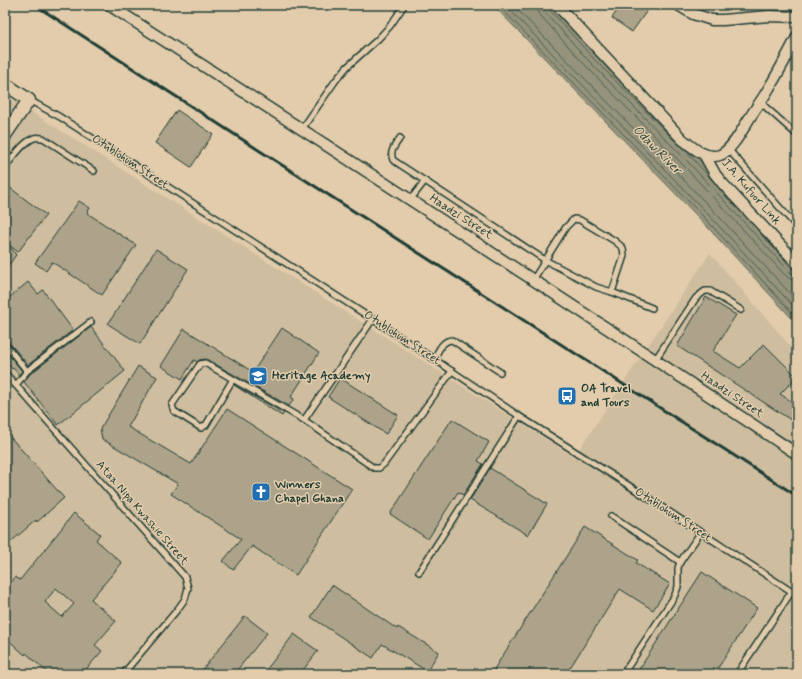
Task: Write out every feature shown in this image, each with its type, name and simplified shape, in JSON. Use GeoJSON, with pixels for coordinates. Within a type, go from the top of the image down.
{"type":"FeatureCollection","features":[{"type":"Feature","properties":{"kind":"street","name":"Haadzi Street"},"geometry":{"type":"LineString","coordinates":[[109,5],[534,280],[797,454]]}},
{"type":"Feature","properties":{"kind":"street"},"geometry":{"type":"LineString","coordinates":[[557,5],[682,139],[704,154],[714,156],[728,149],[737,138],[769,88],[797,37]]}},
{"type":"Feature","properties":{"kind":"street"},"geometry":{"type":"LineString","coordinates":[[678,5],[693,14],[712,20],[770,16],[797,18]]}},
{"type":"Feature","properties":{"kind":"street","name":"Otublohum Street"},"geometry":{"type":"LineString","coordinates":[[5,84],[29,100]]}},
{"type":"Feature","properties":{"kind":"street"},"geometry":{"type":"LineString","coordinates":[[5,135],[29,100]]}},
{"type":"Feature","properties":{"kind":"street","name":"J.A. Kufuor Link"},"geometry":{"type":"LineString","coordinates":[[704,154],[715,174],[723,184],[797,263]]}},
{"type":"Feature","properties":{"kind":"lane"},"geometry":{"type":"LineString","coordinates":[[302,129],[336,80],[347,67],[390,26],[403,7]]}},
{"type":"Feature","properties":{"kind":"lane","name":"Otublohum Street"},"geometry":{"type":"LineString","coordinates":[[29,100],[60,117],[797,595]]}},
{"type":"Feature","properties":{"kind":"lane"},"geometry":{"type":"LineString","coordinates":[[760,102],[797,135]]}},
{"type":"Feature","properties":{"kind":"lane"},"geometry":{"type":"LineString","coordinates":[[5,168],[28,141],[36,138],[43,138],[94,171]]}},
{"type":"Feature","properties":{"kind":"lane"},"geometry":{"type":"LineString","coordinates":[[400,138],[391,152],[393,160],[425,182],[545,260],[596,287],[652,308]]}},
{"type":"Feature","properties":{"kind":"lane"},"geometry":{"type":"LineString","coordinates":[[728,149],[797,227]]}},
{"type":"Feature","properties":{"kind":"lane"},"geometry":{"type":"LineString","coordinates":[[410,200],[425,182]]}},
{"type":"Feature","properties":{"kind":"lane"},"geometry":{"type":"LineString","coordinates":[[534,280],[566,227],[574,219],[580,220],[615,241],[623,248],[624,256],[612,292]]}},
{"type":"Feature","properties":{"kind":"lane"},"geometry":{"type":"LineString","coordinates":[[656,360],[696,298],[705,291],[710,291],[741,310]]}},
{"type":"Feature","properties":{"kind":"lane"},"geometry":{"type":"LineString","coordinates":[[304,420],[373,319]]}},
{"type":"Feature","properties":{"kind":"lane"},"geometry":{"type":"LineString","coordinates":[[16,385],[27,370],[91,322]]}},
{"type":"Feature","properties":{"kind":"lane"},"geometry":{"type":"LineString","coordinates":[[434,359],[444,342],[452,340],[500,372]]}},
{"type":"Feature","properties":{"kind":"lane"},"geometry":{"type":"LineString","coordinates":[[5,344],[27,370]]}},
{"type":"Feature","properties":{"kind":"lane"},"geometry":{"type":"LineString","coordinates":[[233,379],[206,425],[201,428],[174,411],[172,405],[200,364],[205,363],[233,379],[304,420],[374,468],[379,468],[384,464],[452,371]]}},
{"type":"Feature","properties":{"kind":"lane","name":"Ataa Nipa Kwashie Street"},"geometry":{"type":"LineString","coordinates":[[5,373],[185,577],[188,588],[185,599],[123,674]]}},
{"type":"Feature","properties":{"kind":"lane"},"geometry":{"type":"LineString","coordinates":[[419,572],[519,416]]}},
{"type":"Feature","properties":{"kind":"lane"},"geometry":{"type":"LineString","coordinates":[[611,516],[680,562]]}},
{"type":"Feature","properties":{"kind":"lane"},"geometry":{"type":"LineString","coordinates":[[622,674],[674,597],[678,587],[678,568],[680,562],[701,532]]}},
{"type":"Feature","properties":{"kind":"lane"},"geometry":{"type":"LineString","coordinates":[[737,674],[792,591]]}},
{"type":"Feature","properties":{"kind":"shaded area"},"geometry":{"type":"Polygon","coordinates":[[[5,95],[574,457],[710,253],[797,354],[797,674],[5,674],[5,95]]]}},
{"type":"Feature","properties":{"kind":"water","name":"Odaw River"},"geometry":{"type":"Polygon","coordinates":[[[493,5],[551,5],[596,55],[698,159],[797,267],[797,324],[698,217],[493,5]]]}},
{"type":"Feature","properties":{"kind":"building"},"geometry":{"type":"Polygon","coordinates":[[[621,5],[651,5],[632,32],[612,18],[621,5]]]}},
{"type":"Feature","properties":{"kind":"building"},"geometry":{"type":"Polygon","coordinates":[[[177,110],[213,134],[191,167],[155,143],[177,110]]]}},
{"type":"Feature","properties":{"kind":"building"},"geometry":{"type":"Polygon","coordinates":[[[5,184],[46,215],[18,252],[9,245],[16,255],[5,270],[5,184]]]}},
{"type":"Feature","properties":{"kind":"building"},"geometry":{"type":"Polygon","coordinates":[[[79,201],[90,208],[87,213],[136,245],[102,295],[52,262],[46,271],[35,263],[79,201]]]}},
{"type":"Feature","properties":{"kind":"building"},"geometry":{"type":"Polygon","coordinates":[[[156,249],[188,269],[140,344],[108,324],[156,249]]]}},
{"type":"Feature","properties":{"kind":"building"},"geometry":{"type":"Polygon","coordinates":[[[28,282],[38,294],[43,290],[73,330],[28,365],[8,341],[5,340],[5,301],[28,282]]]}},
{"type":"Feature","properties":{"kind":"building"},"geometry":{"type":"Polygon","coordinates":[[[706,297],[736,315],[713,351],[740,368],[764,344],[797,377],[780,394],[797,405],[797,424],[677,346],[706,297]]]}},
{"type":"Feature","properties":{"kind":"building"},"geometry":{"type":"Polygon","coordinates":[[[91,327],[125,371],[58,425],[24,382],[30,374],[91,327]]]}},
{"type":"Feature","properties":{"kind":"building"},"geometry":{"type":"Polygon","coordinates":[[[282,328],[319,353],[291,397],[294,399],[289,406],[206,359],[199,360],[197,362],[194,360],[182,379],[161,366],[184,329],[253,372],[282,328]]]}},
{"type":"Feature","properties":{"kind":"building"},"geometry":{"type":"Polygon","coordinates":[[[5,350],[22,371],[19,375],[5,360],[5,350]]]}},
{"type":"Feature","properties":{"kind":"building","name":"Winners Chapel Ghana"},"geometry":{"type":"Polygon","coordinates":[[[138,366],[157,377],[128,427],[191,464],[227,409],[352,489],[296,575],[252,546],[233,570],[223,561],[241,539],[171,494],[178,484],[102,439],[100,429],[138,366]]]}},
{"type":"Feature","properties":{"kind":"building"},"geometry":{"type":"Polygon","coordinates":[[[340,378],[398,415],[386,434],[328,397],[340,378]]]}},
{"type":"Feature","properties":{"kind":"building"},"geometry":{"type":"Polygon","coordinates":[[[234,385],[284,413],[282,416],[234,385]]]}},
{"type":"Feature","properties":{"kind":"building"},"geometry":{"type":"Polygon","coordinates":[[[452,419],[489,442],[478,461],[483,464],[463,495],[458,492],[428,539],[390,514],[452,419]]]}},
{"type":"Feature","properties":{"kind":"building"},"geometry":{"type":"Polygon","coordinates":[[[5,431],[64,498],[37,522],[36,520],[5,547],[5,431]]]}},
{"type":"Feature","properties":{"kind":"building"},"geometry":{"type":"Polygon","coordinates":[[[490,468],[547,504],[528,535],[470,500],[490,468]]]}},
{"type":"Feature","properties":{"kind":"building"},"geometry":{"type":"Polygon","coordinates":[[[74,513],[100,534],[96,540],[122,563],[91,599],[116,621],[95,645],[102,651],[82,674],[49,674],[26,653],[25,655],[5,637],[5,592],[15,577],[20,580],[74,513]],[[56,588],[45,602],[62,617],[74,604],[56,588]]]}},
{"type":"Feature","properties":{"kind":"building"},"geometry":{"type":"Polygon","coordinates":[[[585,527],[638,560],[636,563],[670,584],[653,610],[620,589],[566,674],[491,674],[585,527]]]}},
{"type":"Feature","properties":{"kind":"building"},"geometry":{"type":"Polygon","coordinates":[[[702,572],[757,608],[714,674],[636,674],[702,572]]]}},
{"type":"Feature","properties":{"kind":"building"},"geometry":{"type":"Polygon","coordinates":[[[332,585],[397,629],[398,627],[439,652],[427,671],[382,644],[373,658],[311,617],[332,585]]]}},
{"type":"Feature","properties":{"kind":"building"},"geometry":{"type":"Polygon","coordinates":[[[245,616],[267,633],[234,674],[199,674],[245,616]]]}},
{"type":"Feature","properties":{"kind":"building"},"geometry":{"type":"Polygon","coordinates":[[[294,634],[318,651],[300,674],[263,674],[294,634]]]}},
{"type":"Feature","properties":{"kind":"railway"},"geometry":{"type":"LineString","coordinates":[[35,5],[797,496]]}},
{"type":"Feature","properties":{"kind":"place","name":"Heritage Academy"},"geometry":{"type":"Point","coordinates":[258,376]}},
{"type":"Feature","properties":{"kind":"place","name":"OA Travel and Tours"},"geometry":{"type":"Point","coordinates":[567,396]}},
{"type":"Feature","properties":{"kind":"place","name":"Winners Chapel Ghana"},"geometry":{"type":"Point","coordinates":[261,492]}}]}
